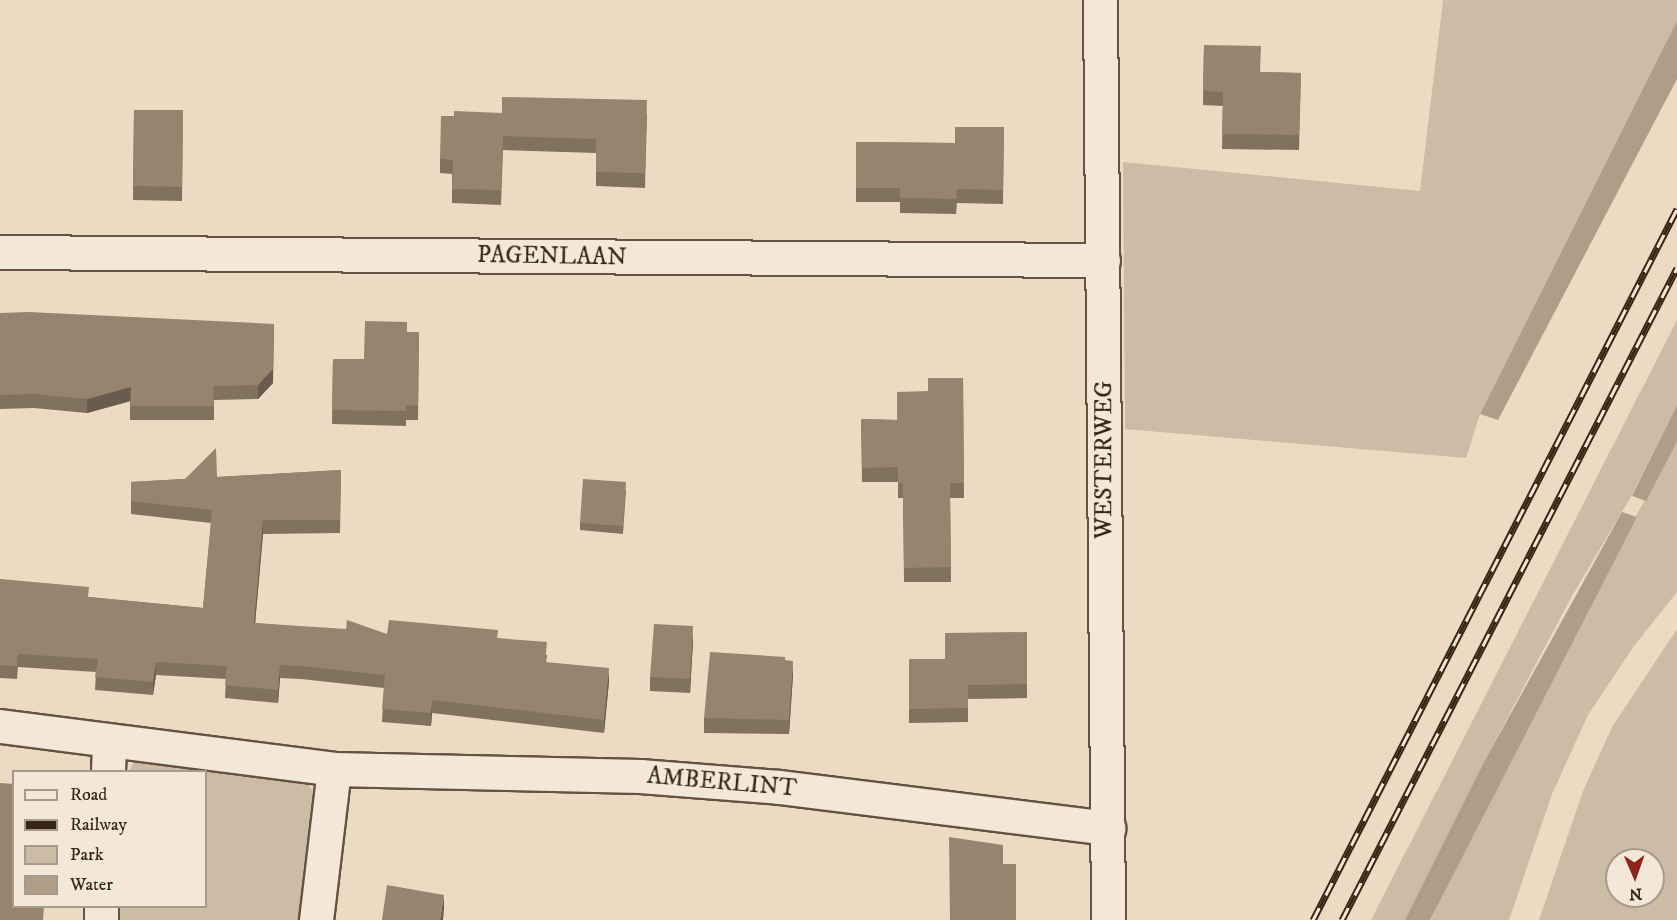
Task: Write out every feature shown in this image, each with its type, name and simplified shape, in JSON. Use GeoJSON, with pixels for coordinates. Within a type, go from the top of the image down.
{"type":"FeatureCollection","features":[{"type":"Feature","properties":{"kind":"street","name":"WESTERWEG"},"geometry":{"type":"LineString","coordinates":[[1100,0],[1108,920]]}},
{"type":"Feature","properties":{"kind":"street","name":"PAGENLAAN"},"geometry":{"type":"LineString","coordinates":[[0,252],[1103,260]]}},
{"type":"Feature","properties":{"kind":"street","name":"AMBERLINT"},"geometry":{"type":"LineString","coordinates":[[0,726],[108,756],[334,769],[640,776],[721,782],[1108,828]]}},
{"type":"Feature","properties":{"kind":"street"},"geometry":{"type":"LineString","coordinates":[[316,920],[334,769]]}},
{"type":"Feature","properties":{"kind":"green space"},"geometry":{"type":"Polygon","coordinates":[[[1443,0],[1677,0],[1677,21],[1480,414],[1466,458],[1125,429],[1123,162],[1420,191],[1443,0]]]}},
{"type":"Feature","properties":{"kind":"green space"},"geometry":{"type":"Polygon","coordinates":[[[1677,320],[1677,405],[1632,495],[1572,596],[1484,762],[1405,920],[1371,920],[1677,320]]]}},
{"type":"Feature","properties":{"kind":"green space"},"geometry":{"type":"Polygon","coordinates":[[[1677,442],[1677,592],[1634,646],[1588,715],[1552,794],[1509,920],[1430,920],[1623,539],[1677,442]]]}},
{"type":"Feature","properties":{"kind":"green space"},"geometry":{"type":"Polygon","coordinates":[[[1677,629],[1677,920],[1539,920],[1583,791],[1612,727],[1677,629]]]}},
{"type":"Feature","properties":{"kind":"green space"},"geometry":{"type":"Polygon","coordinates":[[[151,758],[292,775],[308,784],[316,796],[304,920],[117,920],[119,908],[207,908],[207,770],[130,770],[134,762],[151,758]]]}},
{"type":"Feature","properties":{"kind":"water"},"geometry":{"type":"Polygon","coordinates":[[[1677,21],[1677,79],[1498,420],[1480,414],[1677,21]]]}},
{"type":"Feature","properties":{"kind":"water"},"geometry":{"type":"Polygon","coordinates":[[[1677,405],[1677,442],[1646,501],[1632,496],[1677,405]]]}},
{"type":"Feature","properties":{"kind":"water"},"geometry":{"type":"Polygon","coordinates":[[[1622,512],[1637,517],[1430,920],[1405,920],[1484,762],[1622,512]]]}},
{"type":"Feature","properties":{"kind":"building"},"geometry":{"type":"Polygon","coordinates":[[[1204,45],[1261,46],[1260,72],[1301,73],[1299,135],[1222,134],[1223,92],[1203,91],[1204,45]]]}},
{"type":"Feature","properties":{"kind":"building"},"geometry":{"type":"Polygon","coordinates":[[[502,97],[647,100],[645,173],[596,172],[596,139],[503,136],[501,190],[452,189],[453,160],[440,159],[441,116],[454,116],[454,111],[502,113],[502,97]]]}},
{"type":"Feature","properties":{"kind":"building"},"geometry":{"type":"Polygon","coordinates":[[[134,110],[183,110],[182,187],[133,186],[134,110]]]}},
{"type":"Feature","properties":{"kind":"building"},"geometry":{"type":"Polygon","coordinates":[[[955,127],[1004,127],[1003,190],[957,189],[956,199],[900,198],[900,188],[856,188],[856,142],[955,143],[955,127]]]}},
{"type":"Feature","properties":{"kind":"building"},"geometry":{"type":"Polygon","coordinates":[[[29,312],[274,324],[273,369],[258,385],[213,386],[214,406],[130,406],[131,387],[87,399],[34,394],[0,395],[0,313],[29,312]]]}},
{"type":"Feature","properties":{"kind":"building"},"geometry":{"type":"Polygon","coordinates":[[[365,321],[407,322],[407,332],[419,332],[418,406],[405,405],[406,411],[332,410],[333,359],[364,359],[365,321]]]}},
{"type":"Feature","properties":{"kind":"building"},"geometry":{"type":"Polygon","coordinates":[[[928,378],[963,378],[964,483],[950,483],[951,567],[904,568],[903,483],[898,483],[898,467],[862,468],[861,419],[897,420],[897,392],[928,391],[928,378]]]}},
{"type":"Feature","properties":{"kind":"building"},"geometry":{"type":"Polygon","coordinates":[[[216,448],[217,477],[341,470],[340,520],[263,520],[254,623],[346,629],[347,620],[387,634],[389,620],[498,630],[497,638],[547,642],[545,662],[609,668],[604,720],[432,700],[431,713],[382,709],[385,675],[301,666],[280,665],[278,690],[225,685],[227,666],[156,662],[153,682],[95,677],[98,659],[18,654],[17,666],[0,665],[0,579],[89,587],[88,597],[203,608],[212,510],[131,501],[131,482],[185,479],[216,448]]]}},
{"type":"Feature","properties":{"kind":"building"},"geometry":{"type":"Polygon","coordinates":[[[583,479],[626,482],[623,526],[580,523],[583,479]]]}},
{"type":"Feature","properties":{"kind":"building"},"geometry":{"type":"Polygon","coordinates":[[[654,624],[693,626],[690,679],[650,677],[654,624]]]}},
{"type":"Feature","properties":{"kind":"building"},"geometry":{"type":"Polygon","coordinates":[[[1027,632],[1027,684],[968,685],[968,708],[909,709],[909,659],[945,659],[945,633],[1027,632]]]}},
{"type":"Feature","properties":{"kind":"building"},"geometry":{"type":"Polygon","coordinates":[[[710,652],[785,657],[785,660],[793,661],[789,720],[704,718],[710,652]]]}},
{"type":"Feature","properties":{"kind":"building"},"geometry":{"type":"Polygon","coordinates":[[[0,783],[12,784],[12,908],[44,908],[43,920],[0,920],[0,783]]]}},
{"type":"Feature","properties":{"kind":"building"},"geometry":{"type":"Polygon","coordinates":[[[949,837],[1003,845],[1003,864],[1016,864],[1016,920],[950,920],[949,837]]]}},
{"type":"Feature","properties":{"kind":"building"},"geometry":{"type":"Polygon","coordinates":[[[387,885],[444,895],[440,920],[382,920],[387,885]]]}},
{"type":"Feature","properties":{"kind":"railway"},"geometry":{"type":"LineString","coordinates":[[1313,920],[1677,209]]}},
{"type":"Feature","properties":{"kind":"railway"},"geometry":{"type":"LineString","coordinates":[[1342,920],[1677,268]]}}]}
